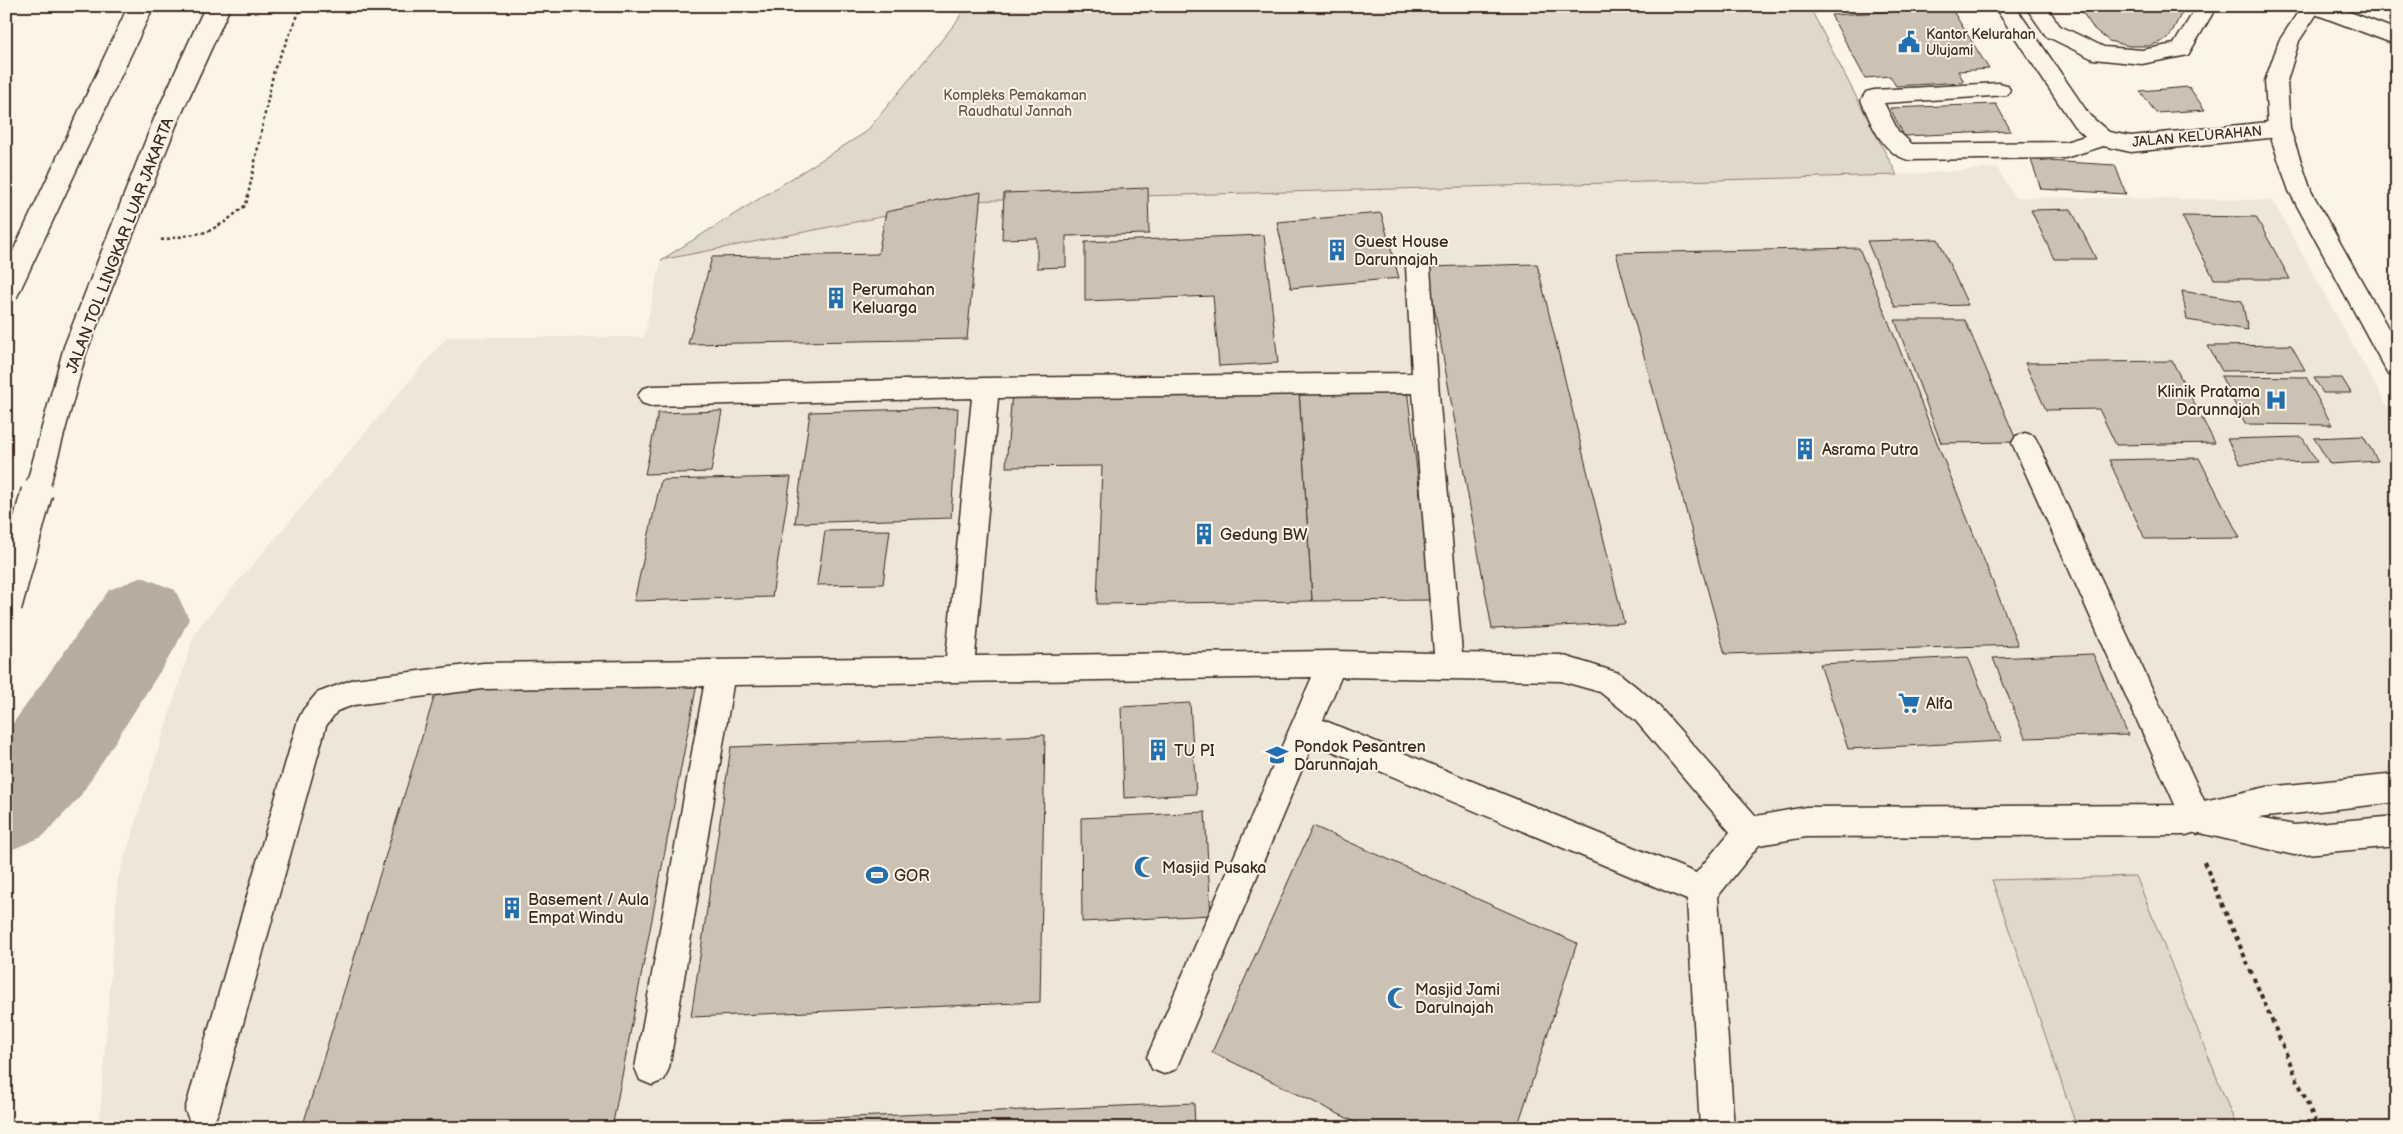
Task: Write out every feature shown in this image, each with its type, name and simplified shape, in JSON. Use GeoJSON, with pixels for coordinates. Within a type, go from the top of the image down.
{"type":"FeatureCollection","features":[{"type":"Feature","properties":{"kind":"main road"},"geometry":{"type":"LineString","coordinates":[[6,293],[141,6]]}},
{"type":"Feature","properties":{"kind":"main road","name":"JALAN TOL LINGKAR LUAR JAKARTA"},"geometry":{"type":"LineString","coordinates":[[6,606],[75,350],[166,120],[218,6]]}},
{"type":"Feature","properties":{"kind":"main road"},"geometry":{"type":"LineString","coordinates":[[2004,6],[2082,121],[2102,139]]}},
{"type":"Feature","properties":{"kind":"main road"},"geometry":{"type":"LineString","coordinates":[[2035,6],[2053,31],[2100,54],[2142,57],[2181,50],[2207,6]]}},
{"type":"Feature","properties":{"kind":"main road"},"geometry":{"type":"LineString","coordinates":[[2396,45],[2313,6],[2289,41],[2276,81],[2279,129],[2300,191],[2397,368]]}},
{"type":"Feature","properties":{"kind":"main road"},"geometry":{"type":"LineString","coordinates":[[1999,90],[1883,96],[1874,97],[1872,100],[1892,140],[1899,148],[1908,152],[2065,150],[2102,139]]}},
{"type":"Feature","properties":{"kind":"main road","name":"JALAN KELURAHAN"},"geometry":{"type":"LineString","coordinates":[[2102,139],[2131,144],[2279,129]]}},
{"type":"Feature","properties":{"kind":"main road"},"geometry":{"type":"LineString","coordinates":[[1418,267],[1425,383],[1449,665]]}},
{"type":"Feature","properties":{"kind":"main road"},"geometry":{"type":"LineString","coordinates":[[651,396],[986,388],[1425,383]]}},
{"type":"Feature","properties":{"kind":"main road"},"geometry":{"type":"LineString","coordinates":[[959,670],[986,388]]}},
{"type":"Feature","properties":{"kind":"main road"},"geometry":{"type":"LineString","coordinates":[[2025,443],[2191,820]]}},
{"type":"Feature","properties":{"kind":"main road"},"geometry":{"type":"LineString","coordinates":[[1164,1057],[1332,664]]}},
{"type":"Feature","properties":{"kind":"main road"},"geometry":{"type":"LineString","coordinates":[[202,1110],[313,720],[327,702],[354,692],[483,676],[1332,664],[1561,668],[1609,682],[1645,711],[1750,832]]}},
{"type":"Feature","properties":{"kind":"main road"},"geometry":{"type":"LineString","coordinates":[[652,1068],[721,672]]}},
{"type":"Feature","properties":{"kind":"main road"},"geometry":{"type":"LineString","coordinates":[[1305,726],[1702,891]]}},
{"type":"Feature","properties":{"kind":"main road"},"geometry":{"type":"LineString","coordinates":[[2191,820],[2268,802],[2397,788]]}},
{"type":"Feature","properties":{"kind":"main road"},"geometry":{"type":"LineString","coordinates":[[1717,1128],[1702,891],[1750,832],[1806,822],[2191,820],[2294,840],[2397,831]]}},
{"type":"Feature","properties":{"kind":"path"},"geometry":{"type":"LineString","coordinates":[[154,241],[203,235],[232,219],[246,205],[274,70],[302,6]]}},
{"type":"Feature","properties":{"kind":"path"},"geometry":{"type":"LineString","coordinates":[[2191,820],[2318,1128]]}},
{"type":"Feature","properties":{"kind":"shaded area","name":"Pondok Pesantren Darunnajah"},"geometry":{"type":"Polygon","coordinates":[[[1997,168],[2015,197],[2272,200],[2397,424],[2397,1128],[99,1128],[118,879],[195,632],[447,337],[644,337],[661,260],[963,201],[1897,175],[1997,168]]]}},
{"type":"Feature","properties":{"kind":"green space","name":"Kompleks Pemakaman Raudhatul Jannah"},"geometry":{"type":"Polygon","coordinates":[[[964,6],[1809,6],[1897,175],[963,201],[661,260],[866,132],[958,20],[964,6]]]}},
{"type":"Feature","properties":{"kind":"green space"},"geometry":{"type":"Polygon","coordinates":[[[2136,876],[2237,1128],[2077,1128],[1992,880],[2136,876]]]}},
{"type":"Feature","properties":{"kind":"building"},"geometry":{"type":"Polygon","coordinates":[[[2078,6],[2185,6],[2170,36],[2161,42],[2149,46],[2129,46],[2109,41],[2094,29],[2078,6]]]}},
{"type":"Feature","properties":{"kind":"building","name":"Kantor Kelurahan Ulujami"},"geometry":{"type":"Polygon","coordinates":[[[1951,8],[1989,69],[1958,71],[1964,82],[1896,86],[1890,76],[1865,78],[1831,15],[1951,8]]]}},
{"type":"Feature","properties":{"kind":"building"},"geometry":{"type":"Polygon","coordinates":[[[2189,87],[2205,110],[2156,113],[2140,91],[2189,87]]]}},
{"type":"Feature","properties":{"kind":"building"},"geometry":{"type":"Polygon","coordinates":[[[1996,104],[2011,131],[1904,136],[1890,108],[1996,104]]]}},
{"type":"Feature","properties":{"kind":"building"},"geometry":{"type":"Polygon","coordinates":[[[2031,160],[2115,165],[2126,194],[2041,189],[2031,160]]]}},
{"type":"Feature","properties":{"kind":"building"},"geometry":{"type":"Polygon","coordinates":[[[1148,188],[1149,234],[1066,236],[1066,267],[1037,268],[1037,238],[1002,239],[1004,193],[1148,188]]]}},
{"type":"Feature","properties":{"kind":"building","name":"Perumahan Keluarga"},"geometry":{"type":"Polygon","coordinates":[[[981,192],[967,339],[688,344],[712,257],[878,254],[886,212],[981,192]]]}},
{"type":"Feature","properties":{"kind":"building"},"geometry":{"type":"Polygon","coordinates":[[[2071,209],[2096,259],[2054,259],[2031,210],[2071,209]]]}},
{"type":"Feature","properties":{"kind":"building","name":"Guest House Darunnajah"},"geometry":{"type":"Polygon","coordinates":[[[1381,213],[1399,278],[1291,288],[1277,222],[1381,213]]]}},
{"type":"Feature","properties":{"kind":"building"},"geometry":{"type":"Polygon","coordinates":[[[2182,216],[2256,217],[2290,279],[2214,279],[2182,216]]]}},
{"type":"Feature","properties":{"kind":"building"},"geometry":{"type":"Polygon","coordinates":[[[1264,235],[1278,363],[1219,366],[1213,296],[1085,301],[1085,242],[1264,235]]]}},
{"type":"Feature","properties":{"kind":"building"},"geometry":{"type":"Polygon","coordinates":[[[1938,239],[1968,305],[1895,307],[1867,241],[1938,239]]]}},
{"type":"Feature","properties":{"kind":"building","name":"Asrama Putra"},"geometry":{"type":"Polygon","coordinates":[[[1859,248],[2018,645],[1725,654],[1616,253],[1859,248]]]}},
{"type":"Feature","properties":{"kind":"building"},"geometry":{"type":"Polygon","coordinates":[[[1537,264],[1624,623],[1492,629],[1427,267],[1537,264]]]}},
{"type":"Feature","properties":{"kind":"building"},"geometry":{"type":"Polygon","coordinates":[[[2182,291],[2242,301],[2248,330],[2187,320],[2182,291]]]}},
{"type":"Feature","properties":{"kind":"building"},"geometry":{"type":"Polygon","coordinates":[[[1895,320],[1965,320],[2017,442],[1941,443],[1895,320]]]}},
{"type":"Feature","properties":{"kind":"building"},"geometry":{"type":"Polygon","coordinates":[[[2291,345],[2305,370],[2222,371],[2208,346],[2291,345]]]}},
{"type":"Feature","properties":{"kind":"building"},"geometry":{"type":"Polygon","coordinates":[[[2172,361],[2215,443],[2116,445],[2099,409],[2046,410],[2025,363],[2172,361]]]}},
{"type":"Feature","properties":{"kind":"building","name":"Klinik Pratama Darunnajah"},"geometry":{"type":"Polygon","coordinates":[[[2221,376],[2306,377],[2332,425],[2245,424],[2221,376]]]}},
{"type":"Feature","properties":{"kind":"building"},"geometry":{"type":"Polygon","coordinates":[[[2314,378],[2342,378],[2351,393],[2323,393],[2314,378]]]}},
{"type":"Feature","properties":{"kind":"building"},"geometry":{"type":"Polygon","coordinates":[[[1407,389],[1433,600],[1312,601],[1299,390],[1407,389]]]}},
{"type":"Feature","properties":{"kind":"building","name":"Gedung BW"},"geometry":{"type":"Polygon","coordinates":[[[1299,390],[1312,601],[1097,604],[1102,466],[1006,467],[1012,392],[1299,390]]]}},
{"type":"Feature","properties":{"kind":"building"},"geometry":{"type":"Polygon","coordinates":[[[958,408],[951,518],[795,523],[810,412],[958,408]]]}},
{"type":"Feature","properties":{"kind":"building"},"geometry":{"type":"Polygon","coordinates":[[[722,411],[711,472],[645,474],[658,413],[722,411]]]}},
{"type":"Feature","properties":{"kind":"building"},"geometry":{"type":"Polygon","coordinates":[[[2363,436],[2378,461],[2330,464],[2314,438],[2363,436]]]}},
{"type":"Feature","properties":{"kind":"building"},"geometry":{"type":"Polygon","coordinates":[[[2302,437],[2317,462],[2240,464],[2227,439],[2302,437]]]}},
{"type":"Feature","properties":{"kind":"building"},"geometry":{"type":"Polygon","coordinates":[[[2199,458],[2240,538],[2145,539],[2109,460],[2199,458]]]}},
{"type":"Feature","properties":{"kind":"building"},"geometry":{"type":"Polygon","coordinates":[[[791,477],[772,597],[634,601],[661,480],[791,477]]]}},
{"type":"Feature","properties":{"kind":"building"},"geometry":{"type":"Polygon","coordinates":[[[890,530],[883,584],[817,585],[825,531],[890,530]]]}},
{"type":"Feature","properties":{"kind":"building"},"geometry":{"type":"Polygon","coordinates":[[[2093,654],[2128,735],[2025,738],[1993,658],[2093,654]]]}},
{"type":"Feature","properties":{"kind":"building","name":"Alfa"},"geometry":{"type":"Polygon","coordinates":[[[1968,657],[2002,741],[1848,749],[1820,664],[1968,657]]]}},
{"type":"Feature","properties":{"kind":"building","name":"Basement / Aula Empat Windu"},"geometry":{"type":"Polygon","coordinates":[[[697,684],[612,1128],[302,1128],[437,688],[697,684]]]}},
{"type":"Feature","properties":{"kind":"building","name":"TU PI"},"geometry":{"type":"Polygon","coordinates":[[[1190,703],[1196,794],[1124,798],[1121,707],[1190,703]]]}},
{"type":"Feature","properties":{"kind":"building","name":"GOR"},"geometry":{"type":"Polygon","coordinates":[[[1045,735],[1040,1002],[691,1017],[731,747],[1045,735]]]}},
{"type":"Feature","properties":{"kind":"building","name":"Masjid Pusaka"},"geometry":{"type":"Polygon","coordinates":[[[1205,812],[1211,915],[1082,922],[1081,818],[1205,812]]]}},
{"type":"Feature","properties":{"kind":"building","name":"Masjid Jami Darulnajah"},"geometry":{"type":"Polygon","coordinates":[[[1313,826],[1577,943],[1517,1128],[1367,1128],[1212,1052],[1313,826]]]}},
{"type":"Feature","properties":{"kind":"building"},"geometry":{"type":"Polygon","coordinates":[[[1194,1103],[1195,1128],[633,1128],[633,1126],[1194,1103]]]}},
{"type":"Feature","properties":{"kind":"waterway"},"geometry":{"type":"LineString","coordinates":[[6,803],[43,765],[142,619]]}},
{"type":"Feature","properties":{"kind":"place","name":"Kantor Kelurahan Ulujami"},"geometry":{"type":"Point","coordinates":[1909,42]}},
{"type":"Feature","properties":{"kind":"place","name":"Guest House Darunnajah"},"geometry":{"type":"Point","coordinates":[1337,250]}},
{"type":"Feature","properties":{"kind":"place","name":"Perumahan Keluarga"},"geometry":{"type":"Point","coordinates":[836,298]}},
{"type":"Feature","properties":{"kind":"place","name":"Klinik Pratama Darunnajah"},"geometry":{"type":"Point","coordinates":[2276,400]}},
{"type":"Feature","properties":{"kind":"place","name":"Asrama Putra"},"geometry":{"type":"Point","coordinates":[1805,449]}},
{"type":"Feature","properties":{"kind":"place","name":"Gedung BW"},"geometry":{"type":"Point","coordinates":[1204,534]}},
{"type":"Feature","properties":{"kind":"place","name":"Alfa"},"geometry":{"type":"Point","coordinates":[1909,703]}},
{"type":"Feature","properties":{"kind":"place","name":"TU PI"},"geometry":{"type":"Point","coordinates":[1158,750]}},
{"type":"Feature","properties":{"kind":"place","name":"Pondok Pesantren Darunnajah"},"geometry":{"type":"Point","coordinates":[1277,755]}},
{"type":"Feature","properties":{"kind":"place","name":"Masjid Pusaka"},"geometry":{"type":"Point","coordinates":[1145,867]}},
{"type":"Feature","properties":{"kind":"place","name":"GOR"},"geometry":{"type":"Point","coordinates":[877,875]}},
{"type":"Feature","properties":{"kind":"place","name":"Basement / Aula Empat Windu"},"geometry":{"type":"Point","coordinates":[512,908]}},
{"type":"Feature","properties":{"kind":"place","name":"Masjid Jami Darulnajah"},"geometry":{"type":"Point","coordinates":[1398,998]}}]}
